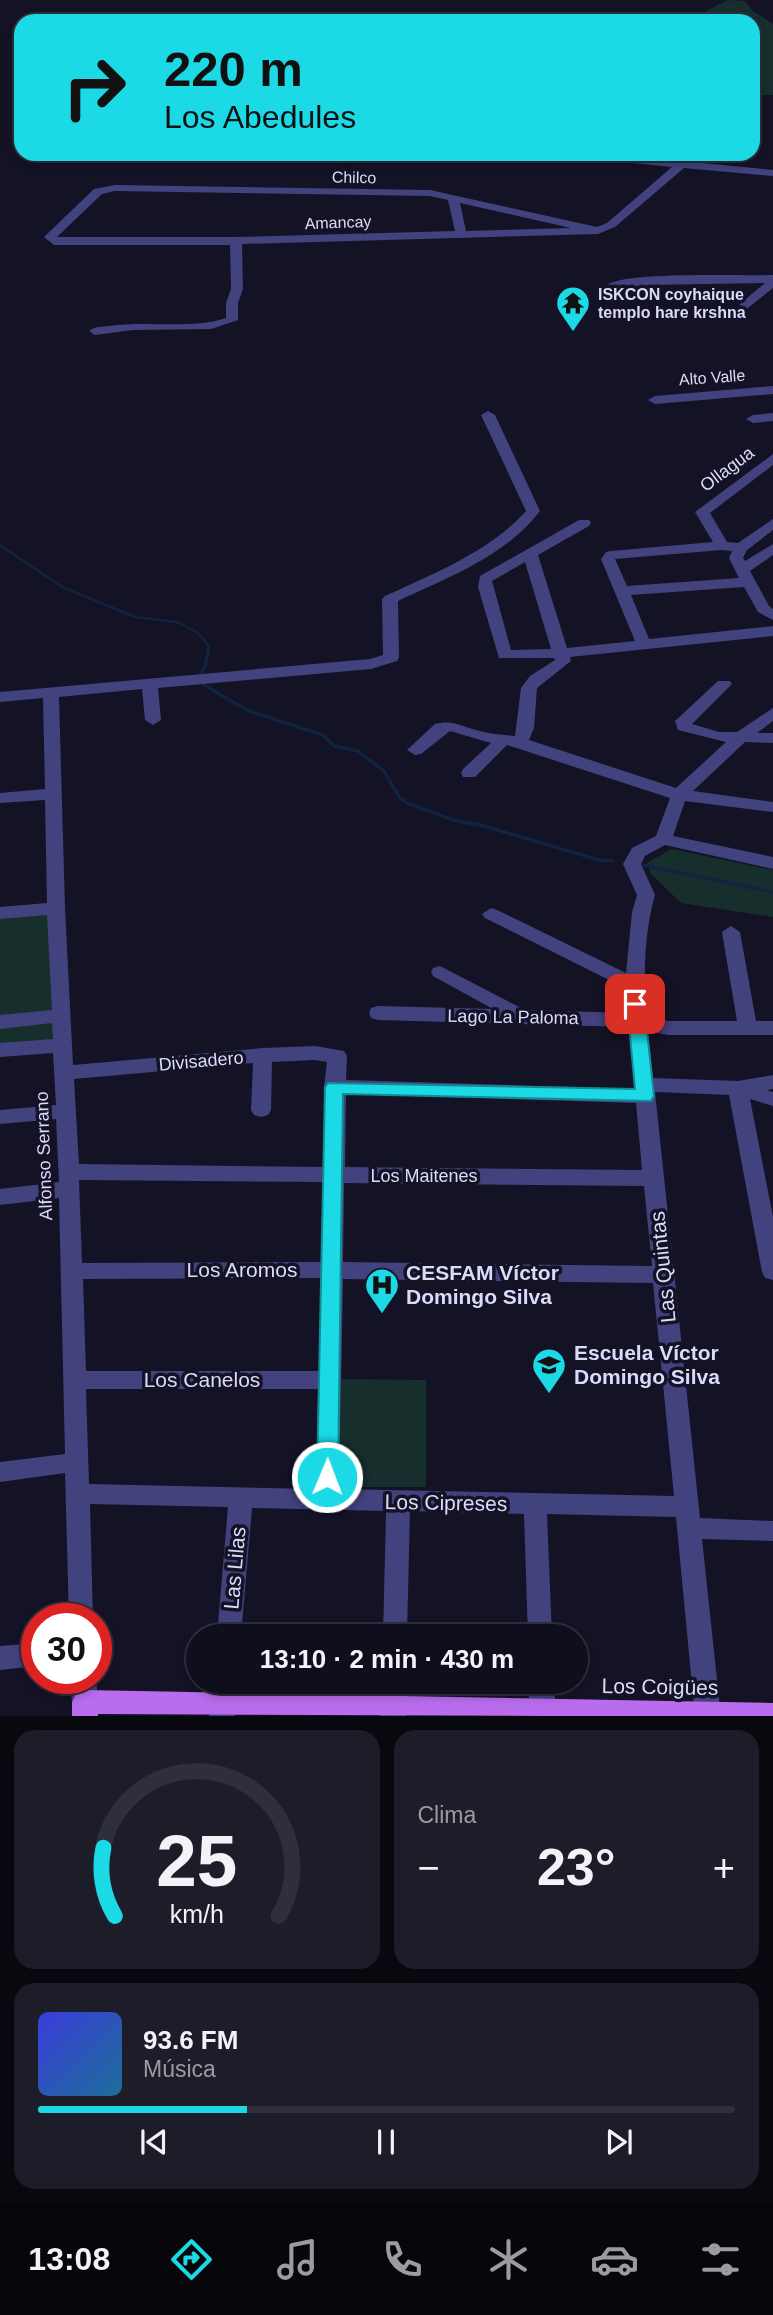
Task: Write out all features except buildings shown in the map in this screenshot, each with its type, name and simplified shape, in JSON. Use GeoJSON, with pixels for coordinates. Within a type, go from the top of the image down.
{"type":"FeatureCollection","features":[{"type":"Feature","properties":{"kind":"main road","name":"Los Coigües"},"geometry":{"type":"LineString","coordinates":[[84,1699],[224,1701],[393,1712],[773,1715]]}},
{"type":"Feature","properties":{"kind":"street"},"geometry":{"type":"LineString","coordinates":[[642,161],[773,173]]}},
{"type":"Feature","properties":{"kind":"street"},"geometry":{"type":"LineString","coordinates":[[598,231],[611,225],[680,165]]}},
{"type":"Feature","properties":{"kind":"street","name":"Chilco"},"geometry":{"type":"LineString","coordinates":[[105,188],[430,193],[598,231]]}},
{"type":"Feature","properties":{"kind":"street","name":"Amancay"},"geometry":{"type":"LineString","coordinates":[[105,188],[98,191],[52,233],[51,239],[236,241],[598,231]]}},
{"type":"Feature","properties":{"kind":"street"},"geometry":{"type":"LineString","coordinates":[[453,197],[461,234]]}},
{"type":"Feature","properties":{"kind":"street"},"geometry":{"type":"LineString","coordinates":[[95,331],[112,331],[130,326],[216,324],[232,320],[232,303],[237,289],[236,241]]}},
{"type":"Feature","properties":{"kind":"street"},"geometry":{"type":"LineString","coordinates":[[613,285],[651,281],[773,281]]}},
{"type":"Feature","properties":{"kind":"street"},"geometry":{"type":"LineString","coordinates":[[744,307],[773,281]]}},
{"type":"Feature","properties":{"kind":"street","name":"Alto Valle"},"geometry":{"type":"LineString","coordinates":[[655,400],[773,390]]}},
{"type":"Feature","properties":{"kind":"street"},"geometry":{"type":"LineString","coordinates":[[0,697],[370,664],[391,658],[390,599],[464,563],[523,526],[533,511],[488,415]]}},
{"type":"Feature","properties":{"kind":"street"},"geometry":{"type":"LineString","coordinates":[[753,419],[773,417]]}},
{"type":"Feature","properties":{"kind":"street","name":"Ollagua"},"geometry":{"type":"LineString","coordinates":[[722,546],[702,512],[773,458]]}},
{"type":"Feature","properties":{"kind":"street"},"geometry":{"type":"LineString","coordinates":[[584,523],[485,579],[505,655],[562,653],[773,631]]}},
{"type":"Feature","properties":{"kind":"street"},"geometry":{"type":"LineString","coordinates":[[772,614],[763,609],[736,558],[741,548],[773,523]]}},
{"type":"Feature","properties":{"kind":"street"},"geometry":{"type":"LineString","coordinates":[[644,645],[608,558],[611,555],[722,546],[741,548]]}},
{"type":"Feature","properties":{"kind":"street"},"geometry":{"type":"LineString","coordinates":[[623,591],[744,577],[773,548]]}},
{"type":"Feature","properties":{"kind":"street"},"geometry":{"type":"LineString","coordinates":[[469,773],[527,728],[529,688],[540,676],[560,666],[563,661],[530,554]]}},
{"type":"Feature","properties":{"kind":"street"},"geometry":{"type":"LineString","coordinates":[[724,684],[685,719],[683,725],[703,735],[773,738]]}},
{"type":"Feature","properties":{"kind":"street"},"geometry":{"type":"LineString","coordinates":[[150,685],[153,720]]}},
{"type":"Feature","properties":{"kind":"street","name":"Alfonso Serrano"},"geometry":{"type":"LineString","coordinates":[[51,693],[56,908],[70,1181],[81,1603]]}},
{"type":"Feature","properties":{"kind":"street"},"geometry":{"type":"LineString","coordinates":[[773,713],[741,737],[679,795],[663,839],[773,863]]}},
{"type":"Feature","properties":{"kind":"street"},"geometry":{"type":"LineString","coordinates":[[415,750],[445,726],[512,741],[679,795],[773,807]]}},
{"type":"Feature","properties":{"kind":"street"},"geometry":{"type":"LineString","coordinates":[[0,798],[52,794]]}},
{"type":"Feature","properties":{"kind":"street","name":"Las Quintas"},"geometry":{"type":"LineString","coordinates":[[663,839],[638,852],[632,864],[646,895],[641,912],[634,985],[708,1715]]}},
{"type":"Feature","properties":{"kind":"street"},"geometry":{"type":"LineString","coordinates":[[0,913],[56,908]]}},
{"type":"Feature","properties":{"kind":"street"},"geometry":{"type":"LineString","coordinates":[[491,914],[634,985]]}},
{"type":"Feature","properties":{"kind":"street"},"geometry":{"type":"LineString","coordinates":[[731,932],[748,1027]]}},
{"type":"Feature","properties":{"kind":"street"},"geometry":{"type":"LineString","coordinates":[[440,972],[527,1019]]}},
{"type":"Feature","properties":{"kind":"street","name":"Lago La Paloma"},"geometry":{"type":"LineString","coordinates":[[378,1013],[527,1019],[624,1019],[668,1028],[773,1028]]}},
{"type":"Feature","properties":{"kind":"street"},"geometry":{"type":"LineString","coordinates":[[0,1022],[61,1016]]}},
{"type":"Feature","properties":{"kind":"street"},"geometry":{"type":"LineString","coordinates":[[0,1050],[63,1045]]}},
{"type":"Feature","properties":{"kind":"street","name":"Divisadero"},"geometry":{"type":"LineString","coordinates":[[66,1073],[263,1055],[315,1053],[337,1056],[334,1087]]}},
{"type":"Feature","properties":{"kind":"street"},"geometry":{"type":"LineString","coordinates":[[261,1110],[263,1055]]}},
{"type":"Feature","properties":{"kind":"street"},"geometry":{"type":"LineString","coordinates":[[327,1501],[334,1087],[644,1091],[738,1088],[773,1082]]}},
{"type":"Feature","properties":{"kind":"street"},"geometry":{"type":"LineString","coordinates":[[738,1088],[773,1099]]}},
{"type":"Feature","properties":{"kind":"street"},"geometry":{"type":"LineString","coordinates":[[738,1088],[768,1211],[773,1272]]}},
{"type":"Feature","properties":{"kind":"street"},"geometry":{"type":"LineString","coordinates":[[0,1118],[67,1111]]}},
{"type":"Feature","properties":{"kind":"street","name":"Los Maitenes"},"geometry":{"type":"LineString","coordinates":[[0,1197],[70,1181],[333,1176],[653,1178]]}},
{"type":"Feature","properties":{"kind":"street","name":"Los Aromos"},"geometry":{"type":"LineString","coordinates":[[71,1270],[331,1270],[664,1275]]}},
{"type":"Feature","properties":{"kind":"street","name":"Los Canelos"},"geometry":{"type":"LineString","coordinates":[[75,1380],[329,1380]]}},
{"type":"Feature","properties":{"kind":"street"},"geometry":{"type":"LineString","coordinates":[[0,1472],[77,1462]]}},
{"type":"Feature","properties":{"kind":"street","name":"Los Cipreses"},"geometry":{"type":"LineString","coordinates":[[78,1494],[536,1504],[689,1517],[773,1531]]}},
{"type":"Feature","properties":{"kind":"street","name":"Las Lilas"},"geometry":{"type":"LineString","coordinates":[[230,1624],[241,1499]]}},
{"type":"Feature","properties":{"kind":"street"},"geometry":{"type":"LineString","coordinates":[[395,1624],[398,1502]]}},
{"type":"Feature","properties":{"kind":"street"},"geometry":{"type":"LineString","coordinates":[[536,1504],[540,1624]]}},
{"type":"Feature","properties":{"kind":"street"},"geometry":{"type":"LineString","coordinates":[[0,1658],[21,1656]]}},
{"type":"Feature","properties":{"kind":"street"},"geometry":{"type":"LineString","coordinates":[[393,1712],[394,1694]]}},
{"type":"Feature","properties":{"kind":"street"},"geometry":{"type":"LineString","coordinates":[[541,1694],[542,1714]]}},
{"type":"Feature","properties":{"kind":"green space"},"geometry":{"type":"Polygon","coordinates":[[[728,0],[745,1],[758,14],[700,14],[728,0]]]}},
{"type":"Feature","properties":{"kind":"green space"},"geometry":{"type":"Polygon","coordinates":[[[760,16],[773,24],[773,95],[760,95],[760,16]]]}},
{"type":"Feature","properties":{"kind":"green space"},"geometry":{"type":"Polygon","coordinates":[[[672,849],[773,870],[773,917],[681,903],[651,874],[647,863],[672,849]]]}},
{"type":"Feature","properties":{"kind":"green space"},"geometry":{"type":"Polygon","coordinates":[[[50,913],[56,1012],[0,1017],[0,917],[50,913]]]}},
{"type":"Feature","properties":{"kind":"green space"},"geometry":{"type":"Polygon","coordinates":[[[56,1021],[57,1041],[0,1046],[0,1026],[56,1021]]]}},
{"type":"Feature","properties":{"kind":"green space"},"geometry":{"type":"Polygon","coordinates":[[[339,1379],[426,1380],[426,1487],[336,1487],[339,1379]]]}},
{"type":"Feature","properties":{"kind":"waterway"},"geometry":{"type":"LineString","coordinates":[[0,545],[62,587],[135,617],[177,622],[197,632],[209,646],[208,649]]}},
{"type":"Feature","properties":{"kind":"waterway"},"geometry":{"type":"LineString","coordinates":[[209,647],[205,667],[200,675],[204,685],[247,710],[323,735],[334,746],[358,751],[384,771],[399,797],[407,803],[453,820],[484,826],[599,860],[613,861]]}},
{"type":"Feature","properties":{"kind":"waterway"},"geometry":{"type":"LineString","coordinates":[[643,865],[773,892]]}},
{"type":"Feature","properties":{"kind":"place","name":"ISKCON coyhaique templo hare krshna"},"geometry":{"type":"Point","coordinates":[573,333]}},
{"type":"Feature","properties":{"kind":"place","name":"CESFAM Víctor Domingo Silva"},"geometry":{"type":"Point","coordinates":[382,1315]}},
{"type":"Feature","properties":{"kind":"place","name":"Escuela Víctor Domingo Silva"},"geometry":{"type":"Point","coordinates":[549,1395]}},
{"type":"Feature","properties":{"kind":"route"},"geometry":{"type":"LineString","coordinates":[[327,1477],[334,1087],[645,1096],[635,1004]]}}]}
